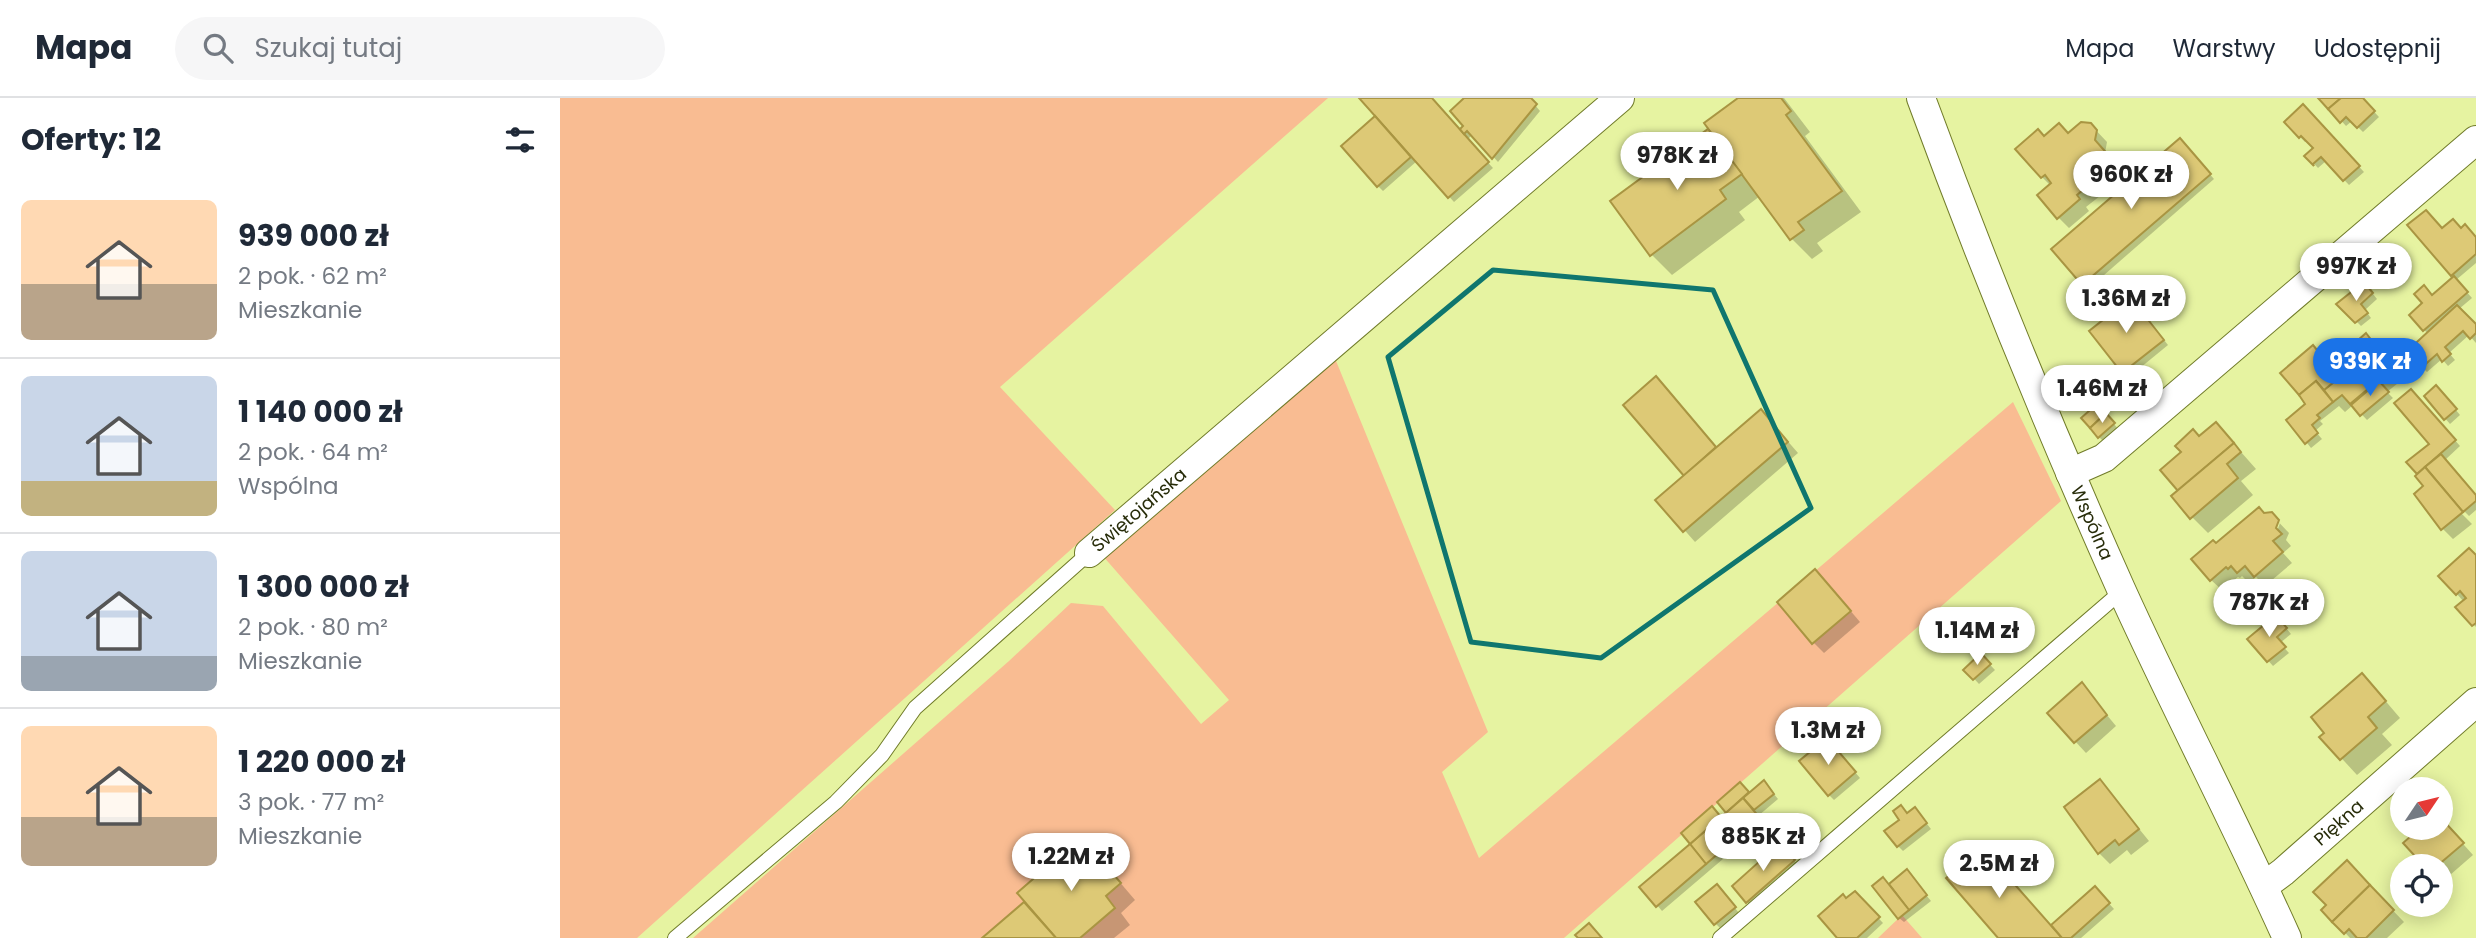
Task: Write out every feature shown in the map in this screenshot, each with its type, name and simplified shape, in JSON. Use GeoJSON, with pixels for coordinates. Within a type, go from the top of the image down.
{"type":"FeatureCollection","features":[{"type":"Feature","properties":{"kind":"street","name":"Świętojańska"},"geometry":{"type":"LineString","coordinates":[[1089,553],[1620,98]]}},
{"type":"Feature","properties":{"kind":"street","name":"Wspólna"},"geometry":{"type":"LineString","coordinates":[[1921,98],[1962,208],[2070,474],[2122,591],[2287,938]]}},
{"type":"Feature","properties":{"kind":"street"},"geometry":{"type":"LineString","coordinates":[[2070,474],[2104,458],[2476,140]]}},
{"type":"Feature","properties":{"kind":"street","name":"Piękna"},"geometry":{"type":"LineString","coordinates":[[2264,886],[2476,702]]}},
{"type":"Feature","properties":{"kind":"lane","name":"Świętojańska"},"geometry":{"type":"LineString","coordinates":[[676,938],[836,802],[882,755],[915,708],[1089,553]]}},
{"type":"Feature","properties":{"kind":"lane"},"geometry":{"type":"LineString","coordinates":[[1720,938],[2122,591]]}},
{"type":"Feature","properties":{"kind":"highlighted area"},"geometry":{"type":"Polygon","coordinates":[[[1493,270],[1713,290],[1811,508],[1601,658],[1471,642],[1388,357],[1493,270]]]}},
{"type":"Feature","properties":{"kind":"shaded area"},"geometry":{"type":"Polygon","coordinates":[[[560,98],[1328,98],[1000,387],[1115,510],[637,938],[560,938],[560,98]]]}},
{"type":"Feature","properties":{"kind":"shaded area"},"geometry":{"type":"Polygon","coordinates":[[[1334,356],[1488,732],[1442,772],[1479,858],[2013,402],[2061,501],[1564,938],[693,938],[1009,661],[1071,603],[1103,606],[1201,724],[1229,700],[1102,555],[1334,356]]]}},
{"type":"Feature","properties":{"kind":"shaded area"},"geometry":{"type":"Polygon","coordinates":[[[1902,915],[1922,938],[1878,938],[1902,915]]]}},
{"type":"Feature","properties":{"kind":"building"},"geometry":{"type":"Polygon","coordinates":[[[1359,98],[1432,98],[1489,162],[1448,198],[1359,98]]]}},
{"type":"Feature","properties":{"kind":"building"},"geometry":{"type":"Polygon","coordinates":[[[1464,98],[1531,98],[1537,104],[1492,159],[1467,131],[1464,134],[1460,129],[1463,126],[1450,111],[1464,98]]]}},
{"type":"Feature","properties":{"kind":"building"},"geometry":{"type":"Polygon","coordinates":[[[1738,98],[1781,98],[1791,111],[1786,115],[1842,191],[1798,222],[1804,230],[1790,240],[1704,123],[1738,98]]]}},
{"type":"Feature","properties":{"kind":"building"},"geometry":{"type":"Polygon","coordinates":[[[2318,98],[2341,98],[2328,109],[2318,98]]]}},
{"type":"Feature","properties":{"kind":"building"},"geometry":{"type":"Polygon","coordinates":[[[2341,98],[2363,98],[2375,111],[2357,128],[2346,117],[2340,123],[2328,109],[2341,98]]]}},
{"type":"Feature","properties":{"kind":"building"},"geometry":{"type":"Polygon","coordinates":[[[2303,104],[2360,166],[2343,181],[2321,157],[2314,166],[2304,156],[2313,148],[2284,122],[2303,104]]]}},
{"type":"Feature","properties":{"kind":"building"},"geometry":{"type":"Polygon","coordinates":[[[1375,116],[1411,157],[1377,187],[1341,146],[1375,116]]]}},
{"type":"Feature","properties":{"kind":"building"},"geometry":{"type":"Polygon","coordinates":[[[2081,122],[2091,123],[2097,130],[2095,140],[2118,166],[2101,180],[2096,174],[2092,176],[2095,180],[2077,195],[2080,199],[2057,219],[2037,195],[2051,183],[2045,175],[2041,178],[2015,149],[2038,129],[2044,136],[2059,123],[2068,133],[2081,122]]]}},
{"type":"Feature","properties":{"kind":"building"},"geometry":{"type":"Polygon","coordinates":[[[1708,129],[1742,174],[1720,190],[1726,199],[1650,256],[1610,201],[1708,129]]]}},
{"type":"Feature","properties":{"kind":"building"},"geometry":{"type":"Polygon","coordinates":[[[2180,138],[2211,174],[2082,285],[2051,249],[2180,138]]]}},
{"type":"Feature","properties":{"kind":"building"},"geometry":{"type":"Polygon","coordinates":[[[2426,210],[2442,228],[2453,219],[2461,228],[2465,224],[2476,237],[2476,254],[2451,276],[2407,225],[2426,210]]]}},
{"type":"Feature","properties":{"kind":"building"},"geometry":{"type":"Polygon","coordinates":[[[2454,276],[2468,292],[2423,331],[2409,315],[2422,303],[2414,294],[2424,285],[2432,295],[2454,276]]]}},
{"type":"Feature","properties":{"kind":"building"},"geometry":{"type":"Polygon","coordinates":[[[2364,282],[2373,293],[2361,304],[2368,313],[2355,323],[2336,304],[2364,282]]]}},
{"type":"Feature","properties":{"kind":"building"},"geometry":{"type":"Polygon","coordinates":[[[2131,298],[2164,340],[2122,373],[2089,331],[2131,298]]]}},
{"type":"Feature","properties":{"kind":"building"},"geometry":{"type":"Polygon","coordinates":[[[2457,305],[2476,324],[2476,333],[2470,339],[2463,331],[2445,347],[2451,354],[2442,362],[2437,354],[2420,369],[2406,352],[2457,305]]]}},
{"type":"Feature","properties":{"kind":"building"},"geometry":{"type":"Polygon","coordinates":[[[2366,333],[2393,368],[2350,404],[2342,395],[2333,402],[2324,390],[2334,382],[2328,376],[2352,357],[2347,350],[2366,333]]]}},
{"type":"Feature","properties":{"kind":"building"},"geometry":{"type":"Polygon","coordinates":[[[2313,345],[2334,371],[2328,376],[2334,382],[2324,390],[2316,381],[2299,395],[2280,373],[2313,345]]]}},
{"type":"Feature","properties":{"kind":"building"},"geometry":{"type":"Polygon","coordinates":[[[1656,376],[1716,447],[1684,476],[1623,405],[1656,376]]]}},
{"type":"Feature","properties":{"kind":"building"},"geometry":{"type":"Polygon","coordinates":[[[2316,381],[2333,402],[2317,415],[2320,418],[2312,425],[2318,433],[2305,444],[2286,420],[2305,404],[2299,395],[2316,381]]]}},
{"type":"Feature","properties":{"kind":"building"},"geometry":{"type":"Polygon","coordinates":[[[2379,381],[2389,392],[2360,416],[2351,405],[2379,381]]]}},
{"type":"Feature","properties":{"kind":"building"},"geometry":{"type":"Polygon","coordinates":[[[2436,385],[2457,409],[2444,420],[2424,396],[2436,385]]]}},
{"type":"Feature","properties":{"kind":"building"},"geometry":{"type":"Polygon","coordinates":[[[2411,389],[2456,440],[2417,474],[2406,462],[2429,444],[2394,403],[2411,389]]]}},
{"type":"Feature","properties":{"kind":"building"},"geometry":{"type":"Polygon","coordinates":[[[2098,403],[2106,413],[2090,428],[2081,418],[2098,403]]]}},
{"type":"Feature","properties":{"kind":"building"},"geometry":{"type":"Polygon","coordinates":[[[1761,409],[1788,442],[1683,532],[1655,500],[1761,409]]]}},
{"type":"Feature","properties":{"kind":"building"},"geometry":{"type":"Polygon","coordinates":[[[2106,413],[2115,423],[2098,438],[2090,428],[2106,413]]]}},
{"type":"Feature","properties":{"kind":"building"},"geometry":{"type":"Polygon","coordinates":[[[2216,422],[2234,443],[2178,491],[2160,470],[2181,452],[2175,446],[2193,429],[2199,436],[2216,422]]]}},
{"type":"Feature","properties":{"kind":"building"},"geometry":{"type":"Polygon","coordinates":[[[2234,443],[2241,452],[2227,464],[2238,478],[2190,519],[2171,496],[2234,443]]]}},
{"type":"Feature","properties":{"kind":"building"},"geometry":{"type":"Polygon","coordinates":[[[2441,454],[2476,495],[2476,501],[2463,512],[2425,467],[2441,454]]]}},
{"type":"Feature","properties":{"kind":"building"},"geometry":{"type":"Polygon","coordinates":[[[2425,467],[2463,512],[2441,530],[2414,494],[2423,486],[2415,476],[2425,467]]]}},
{"type":"Feature","properties":{"kind":"building"},"geometry":{"type":"Polygon","coordinates":[[[2259,507],[2264,513],[2272,512],[2279,520],[2276,528],[2282,534],[2273,541],[2283,552],[2254,577],[2245,566],[2237,573],[2231,566],[2210,581],[2191,559],[2213,540],[2216,543],[2259,507]]]}},
{"type":"Feature","properties":{"kind":"building"},"geometry":{"type":"Polygon","coordinates":[[[2469,548],[2476,555],[2476,623],[2472,626],[2455,607],[2466,598],[2460,591],[2456,595],[2438,576],[2469,548]]]}},
{"type":"Feature","properties":{"kind":"building"},"geometry":{"type":"Polygon","coordinates":[[[1815,569],[1851,611],[1812,644],[1777,602],[1815,569]]]}},
{"type":"Feature","properties":{"kind":"building"},"geometry":{"type":"Polygon","coordinates":[[[2276,615],[2287,628],[2277,637],[2286,647],[2267,662],[2247,639],[2276,615]]]}},
{"type":"Feature","properties":{"kind":"building"},"geometry":{"type":"Polygon","coordinates":[[[1981,653],[1991,664],[1973,680],[1963,670],[1981,653]]]}},
{"type":"Feature","properties":{"kind":"building"},"geometry":{"type":"Polygon","coordinates":[[[2362,673],[2386,701],[2368,717],[2377,728],[2340,760],[2319,737],[2324,733],[2311,717],[2362,673]]]}},
{"type":"Feature","properties":{"kind":"building"},"geometry":{"type":"Polygon","coordinates":[[[2082,682],[2107,715],[2074,743],[2047,713],[2082,682]]]}},
{"type":"Feature","properties":{"kind":"building"},"geometry":{"type":"Polygon","coordinates":[[[1827,738],[1856,772],[1828,796],[1799,761],[1827,738]]]}},
{"type":"Feature","properties":{"kind":"building"},"geometry":{"type":"Polygon","coordinates":[[[2100,779],[2139,829],[2119,845],[2115,840],[2098,854],[2064,807],[2100,779]]]}},
{"type":"Feature","properties":{"kind":"building"},"geometry":{"type":"Polygon","coordinates":[[[1764,780],[1774,794],[1754,810],[1743,798],[1764,780]]]}},
{"type":"Feature","properties":{"kind":"building"},"geometry":{"type":"Polygon","coordinates":[[[1740,782],[1749,792],[1726,813],[1717,802],[1740,782]]]}},
{"type":"Feature","properties":{"kind":"building"},"geometry":{"type":"Polygon","coordinates":[[[1743,798],[1760,818],[1706,864],[1690,844],[1743,798]]]}},
{"type":"Feature","properties":{"kind":"building"},"geometry":{"type":"Polygon","coordinates":[[[1901,805],[1907,813],[1915,807],[1927,823],[1897,847],[1884,831],[1899,820],[1893,811],[1901,805]]]}},
{"type":"Feature","properties":{"kind":"building"},"geometry":{"type":"Polygon","coordinates":[[[1712,806],[1721,817],[1690,844],[1681,833],[1712,806]]]}},
{"type":"Feature","properties":{"kind":"building"},"geometry":{"type":"Polygon","coordinates":[[[2454,832],[2464,843],[2451,854],[2413,854],[2403,843],[2406,840],[2454,840],[2454,832]]]}},
{"type":"Feature","properties":{"kind":"building"},"geometry":{"type":"Polygon","coordinates":[[[1079,839],[1121,883],[1106,896],[1115,908],[1080,938],[1056,938],[1017,893],[1079,839]]]}},
{"type":"Feature","properties":{"kind":"building"},"geometry":{"type":"Polygon","coordinates":[[[1780,843],[1795,860],[1746,903],[1732,886],[1780,843]]]}},
{"type":"Feature","properties":{"kind":"building"},"geometry":{"type":"Polygon","coordinates":[[[1690,844],[1706,864],[1656,907],[1639,887],[1690,844]]]}},
{"type":"Feature","properties":{"kind":"building"},"geometry":{"type":"Polygon","coordinates":[[[1982,847],[2062,938],[1998,938],[1946,878],[1982,847]]]}},
{"type":"Feature","properties":{"kind":"building"},"geometry":{"type":"Polygon","coordinates":[[[2347,860],[2370,885],[2332,922],[2321,910],[2326,905],[2313,892],[2347,860]]]}},
{"type":"Feature","properties":{"kind":"building"},"geometry":{"type":"Polygon","coordinates":[[[1907,869],[1927,895],[1909,910],[1889,884],[1907,869]]]}},
{"type":"Feature","properties":{"kind":"building"},"geometry":{"type":"Polygon","coordinates":[[[1883,877],[1909,910],[1898,919],[1872,886],[1883,877]]]}},
{"type":"Feature","properties":{"kind":"building"},"geometry":{"type":"Polygon","coordinates":[[[1717,884],[1736,907],[1714,925],[1695,902],[1717,884]]]}},
{"type":"Feature","properties":{"kind":"building"},"geometry":{"type":"Polygon","coordinates":[[[2370,885],[2390,906],[2390,914],[2366,938],[2357,938],[2349,929],[2344,934],[2332,922],[2370,885]]]}},
{"type":"Feature","properties":{"kind":"building"},"geometry":{"type":"Polygon","coordinates":[[[2095,886],[2110,903],[2071,938],[2062,938],[2051,925],[2095,886]]]}},
{"type":"Feature","properties":{"kind":"building"},"geometry":{"type":"Polygon","coordinates":[[[1855,891],[1880,917],[1857,938],[1837,938],[1818,916],[1843,894],[1846,898],[1855,891]]]}},
{"type":"Feature","properties":{"kind":"building"},"geometry":{"type":"Polygon","coordinates":[[[1024,902],[1056,938],[982,938],[1024,902]]]}},
{"type":"Feature","properties":{"kind":"building"},"geometry":{"type":"Polygon","coordinates":[[[1589,923],[1602,938],[1578,938],[1575,935],[1589,923]]]}}]}
